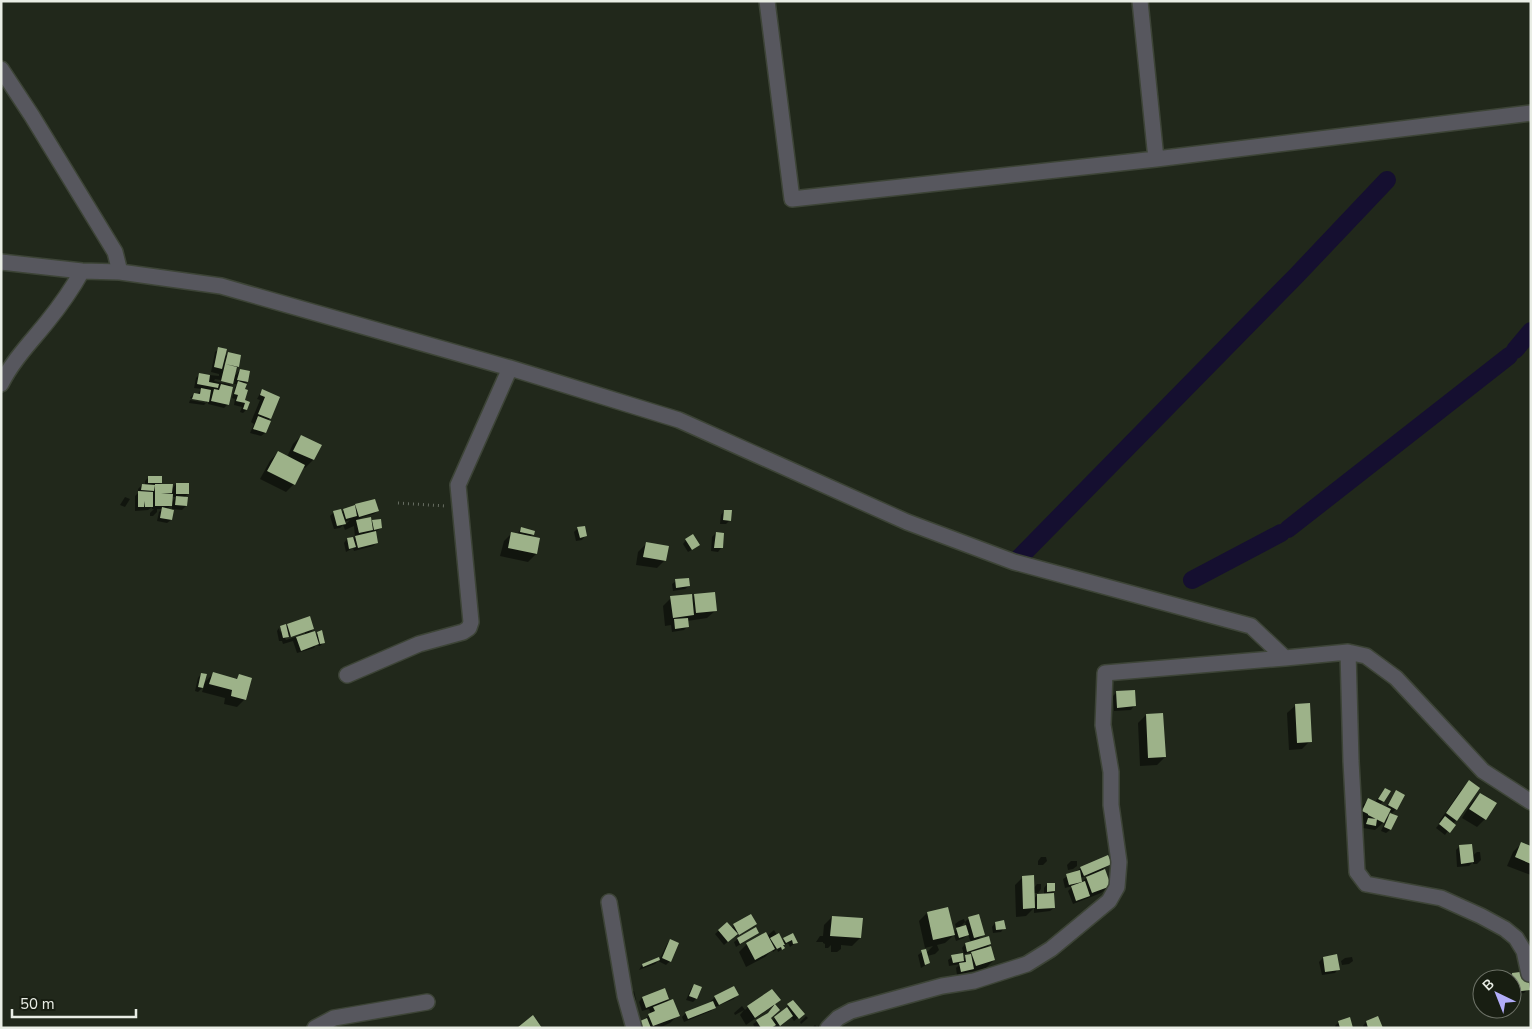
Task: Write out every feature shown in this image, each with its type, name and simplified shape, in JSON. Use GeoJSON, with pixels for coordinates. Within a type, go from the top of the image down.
{"type":"FeatureCollection","features":[{"type":"Feature","properties":{"kind":"street"},"geometry":{"type":"LineString","coordinates":[[767,1],[792,199],[1156,159],[1531,113]]}},
{"type":"Feature","properties":{"kind":"street"},"geometry":{"type":"LineString","coordinates":[[1140,1],[1156,159]]}},
{"type":"Feature","properties":{"kind":"street"},"geometry":{"type":"LineString","coordinates":[[1,69],[115,252],[120,272]]}},
{"type":"Feature","properties":{"kind":"street"},"geometry":{"type":"LineString","coordinates":[[1,262],[82,271],[120,272],[221,286],[510,368],[679,420],[907,522],[1014,562],[1252,626],[1285,658]]}},
{"type":"Feature","properties":{"kind":"street"},"geometry":{"type":"LineString","coordinates":[[1,384],[23,350],[48,322],[82,271]]}},
{"type":"Feature","properties":{"kind":"street"},"geometry":{"type":"LineString","coordinates":[[347,675],[418,644],[463,632],[469,628],[471,622],[458,485],[510,368]]}},
{"type":"Feature","properties":{"kind":"street"},"geometry":{"type":"LineString","coordinates":[[1348,652],[1357,872],[1366,884],[1441,898],[1505,929],[1516,938],[1524,951],[1529,974]]}},
{"type":"Feature","properties":{"kind":"street"},"geometry":{"type":"LineString","coordinates":[[828,1028],[838,1018],[851,1011],[942,986],[974,981],[1027,964],[1051,949],[1109,901],[1117,887],[1119,862],[1111,805],[1111,772],[1103,725],[1105,673],[1348,652],[1366,656],[1396,678],[1483,771],[1531,802]]}},
{"type":"Feature","properties":{"kind":"street"},"geometry":{"type":"LineString","coordinates":[[609,902],[624,996],[634,1028]]}},
{"type":"Feature","properties":{"kind":"street"},"geometry":{"type":"LineString","coordinates":[[316,1028],[334,1018],[427,1002]]}},
{"type":"Feature","properties":{"kind":"path"},"geometry":{"type":"LineString","coordinates":[[398,502],[460,507]]}},
{"type":"Feature","properties":{"kind":"building"},"geometry":{"type":"Polygon","coordinates":[[[218,347],[227,349],[222,369],[214,367],[218,347]]]}},
{"type":"Feature","properties":{"kind":"building"},"geometry":{"type":"Polygon","coordinates":[[[228,352],[241,355],[239,367],[225,364],[228,352]]]}},
{"type":"Feature","properties":{"kind":"building"},"geometry":{"type":"Polygon","coordinates":[[[225,364],[237,367],[233,384],[221,381],[225,364]]]}},
{"type":"Feature","properties":{"kind":"building"},"geometry":{"type":"Polygon","coordinates":[[[240,369],[250,371],[248,382],[237,380],[240,369]]]}},
{"type":"Feature","properties":{"kind":"building"},"geometry":{"type":"Polygon","coordinates":[[[199,373],[210,375],[209,382],[219,384],[218,388],[197,384],[199,373]]]}},
{"type":"Feature","properties":{"kind":"building"},"geometry":{"type":"Polygon","coordinates":[[[238,381],[247,384],[245,389],[248,390],[245,400],[250,402],[247,410],[243,409],[245,403],[236,401],[238,395],[234,394],[238,381]]]}},
{"type":"Feature","properties":{"kind":"building"},"geometry":{"type":"Polygon","coordinates":[[[221,384],[233,387],[229,405],[211,401],[214,389],[219,390],[221,384]]]}},
{"type":"Feature","properties":{"kind":"building"},"geometry":{"type":"Polygon","coordinates":[[[201,388],[211,390],[209,402],[192,399],[194,393],[200,394],[201,388]]]}},
{"type":"Feature","properties":{"kind":"building"},"geometry":{"type":"Polygon","coordinates":[[[262,389],[280,397],[271,419],[258,414],[265,397],[260,395],[262,389]]]}},
{"type":"Feature","properties":{"kind":"building"},"geometry":{"type":"Polygon","coordinates":[[[258,416],[271,421],[266,433],[253,429],[258,416]]]}},
{"type":"Feature","properties":{"kind":"building"},"geometry":{"type":"Polygon","coordinates":[[[301,435],[322,445],[314,460],[293,451],[301,435]]]}},
{"type":"Feature","properties":{"kind":"building"},"geometry":{"type":"Polygon","coordinates":[[[278,451],[305,465],[295,485],[267,471],[278,451]]]}},
{"type":"Feature","properties":{"kind":"building"},"geometry":{"type":"Polygon","coordinates":[[[148,476],[162,476],[162,483],[148,483],[148,476]]]}},
{"type":"Feature","properties":{"kind":"building"},"geometry":{"type":"Polygon","coordinates":[[[176,483],[189,483],[189,494],[176,494],[176,483]]]}},
{"type":"Feature","properties":{"kind":"building"},"geometry":{"type":"Polygon","coordinates":[[[142,484],[155,485],[154,491],[141,490],[142,484]]]}},
{"type":"Feature","properties":{"kind":"building"},"geometry":{"type":"Polygon","coordinates":[[[155,484],[173,484],[172,493],[161,493],[173,494],[172,506],[155,506],[155,484]]]}},
{"type":"Feature","properties":{"kind":"building"},"geometry":{"type":"Polygon","coordinates":[[[138,491],[153,492],[153,507],[145,507],[144,501],[144,507],[138,507],[138,491]]]}},
{"type":"Feature","properties":{"kind":"building"},"geometry":{"type":"Polygon","coordinates":[[[176,496],[188,497],[187,506],[175,505],[176,496]]]}},
{"type":"Feature","properties":{"kind":"building"},"geometry":{"type":"Polygon","coordinates":[[[375,499],[379,511],[359,517],[355,504],[375,499]]]}},
{"type":"Feature","properties":{"kind":"building"},"geometry":{"type":"Polygon","coordinates":[[[355,505],[357,516],[346,519],[343,509],[355,505]]]}},
{"type":"Feature","properties":{"kind":"building"},"geometry":{"type":"Polygon","coordinates":[[[162,507],[174,510],[172,520],[160,518],[162,507]]]}},
{"type":"Feature","properties":{"kind":"building"},"geometry":{"type":"Polygon","coordinates":[[[341,509],[346,524],[337,526],[333,511],[341,509]]]}},
{"type":"Feature","properties":{"kind":"building"},"geometry":{"type":"Polygon","coordinates":[[[724,510],[732,510],[731,521],[723,520],[724,510]]]}},
{"type":"Feature","properties":{"kind":"building"},"geometry":{"type":"Polygon","coordinates":[[[371,517],[373,530],[359,533],[356,520],[371,517]]]}},
{"type":"Feature","properties":{"kind":"building"},"geometry":{"type":"Polygon","coordinates":[[[381,519],[382,528],[374,530],[372,520],[381,519]]]}},
{"type":"Feature","properties":{"kind":"building"},"geometry":{"type":"Polygon","coordinates":[[[585,526],[587,536],[580,538],[577,527],[585,526]]]}},
{"type":"Feature","properties":{"kind":"building"},"geometry":{"type":"Polygon","coordinates":[[[521,527],[535,531],[534,535],[520,532],[521,527]]]}},
{"type":"Feature","properties":{"kind":"building"},"geometry":{"type":"Polygon","coordinates":[[[376,531],[378,543],[358,548],[355,536],[376,531]]]}},
{"type":"Feature","properties":{"kind":"building"},"geometry":{"type":"Polygon","coordinates":[[[511,532],[540,538],[537,554],[508,548],[511,532]]]}},
{"type":"Feature","properties":{"kind":"building"},"geometry":{"type":"Polygon","coordinates":[[[716,532],[724,533],[723,548],[714,548],[716,532]]]}},
{"type":"Feature","properties":{"kind":"building"},"geometry":{"type":"Polygon","coordinates":[[[693,534],[700,545],[692,550],[685,539],[693,534]]]}},
{"type":"Feature","properties":{"kind":"building"},"geometry":{"type":"Polygon","coordinates":[[[353,537],[356,547],[349,549],[347,538],[353,537]]]}},
{"type":"Feature","properties":{"kind":"building"},"geometry":{"type":"Polygon","coordinates":[[[646,542],[669,546],[666,561],[643,557],[646,542]]]}},
{"type":"Feature","properties":{"kind":"building"},"geometry":{"type":"Polygon","coordinates":[[[689,578],[690,586],[676,588],[675,579],[689,578]]]}},
{"type":"Feature","properties":{"kind":"building"},"geometry":{"type":"Polygon","coordinates":[[[715,592],[717,611],[696,613],[694,594],[715,592]]]}},
{"type":"Feature","properties":{"kind":"building"},"geometry":{"type":"Polygon","coordinates":[[[692,594],[694,615],[673,618],[670,596],[692,594]]]}},
{"type":"Feature","properties":{"kind":"building"},"geometry":{"type":"Polygon","coordinates":[[[310,616],[314,629],[291,637],[287,624],[310,616]]]}},
{"type":"Feature","properties":{"kind":"building"},"geometry":{"type":"Polygon","coordinates":[[[688,618],[689,627],[675,629],[674,619],[688,618]]]}},
{"type":"Feature","properties":{"kind":"building"},"geometry":{"type":"Polygon","coordinates":[[[286,624],[289,637],[283,638],[280,626],[286,624]]]}},
{"type":"Feature","properties":{"kind":"building"},"geometry":{"type":"Polygon","coordinates":[[[322,630],[325,643],[320,644],[317,632],[322,630]]]}},
{"type":"Feature","properties":{"kind":"building"},"geometry":{"type":"Polygon","coordinates":[[[315,631],[319,644],[301,651],[296,637],[315,631]]]}},
{"type":"Feature","properties":{"kind":"building"},"geometry":{"type":"Polygon","coordinates":[[[213,672],[237,679],[239,674],[252,678],[246,700],[231,696],[232,690],[209,684],[213,672]]]}},
{"type":"Feature","properties":{"kind":"building"},"geometry":{"type":"Polygon","coordinates":[[[201,673],[207,674],[203,688],[198,687],[201,673]]]}},
{"type":"Feature","properties":{"kind":"building"},"geometry":{"type":"Polygon","coordinates":[[[1135,690],[1136,706],[1117,708],[1116,691],[1135,690]]]}},
{"type":"Feature","properties":{"kind":"building"},"geometry":{"type":"Polygon","coordinates":[[[1310,703],[1312,742],[1297,743],[1295,704],[1310,703]]]}},
{"type":"Feature","properties":{"kind":"building"},"geometry":{"type":"Polygon","coordinates":[[[1163,713],[1166,757],[1148,758],[1146,714],[1163,713]]]}},
{"type":"Feature","properties":{"kind":"building"},"geometry":{"type":"Polygon","coordinates":[[[1469,780],[1480,788],[1457,821],[1446,813],[1469,780]]]}},
{"type":"Feature","properties":{"kind":"building"},"geometry":{"type":"Polygon","coordinates":[[[1385,788],[1391,791],[1384,802],[1378,799],[1385,788]]]}},
{"type":"Feature","properties":{"kind":"building"},"geometry":{"type":"Polygon","coordinates":[[[1396,790],[1405,795],[1397,810],[1388,805],[1396,790]]]}},
{"type":"Feature","properties":{"kind":"building"},"geometry":{"type":"Polygon","coordinates":[[[1480,793],[1497,803],[1486,820],[1469,809],[1480,793]]]}},
{"type":"Feature","properties":{"kind":"building"},"geometry":{"type":"Polygon","coordinates":[[[1368,798],[1391,809],[1384,823],[1362,811],[1368,798]]]}},
{"type":"Feature","properties":{"kind":"building"},"geometry":{"type":"Polygon","coordinates":[[[1390,813],[1398,816],[1391,830],[1384,827],[1390,813]]]}},
{"type":"Feature","properties":{"kind":"building"},"geometry":{"type":"Polygon","coordinates":[[[1445,816],[1456,825],[1450,833],[1439,824],[1445,816]]]}},
{"type":"Feature","properties":{"kind":"building"},"geometry":{"type":"Polygon","coordinates":[[[1368,818],[1377,819],[1376,826],[1366,824],[1368,818]]]}},
{"type":"Feature","properties":{"kind":"building"},"geometry":{"type":"Polygon","coordinates":[[[1521,842],[1531,846],[1531,864],[1515,857],[1521,842]]]}},
{"type":"Feature","properties":{"kind":"building"},"geometry":{"type":"Polygon","coordinates":[[[1472,844],[1474,862],[1461,864],[1459,845],[1472,844]]]}},
{"type":"Feature","properties":{"kind":"building"},"geometry":{"type":"Polygon","coordinates":[[[1108,855],[1112,864],[1084,876],[1080,867],[1108,855]]]}},
{"type":"Feature","properties":{"kind":"building"},"geometry":{"type":"Polygon","coordinates":[[[1105,869],[1111,886],[1092,893],[1086,877],[1105,869]]]}},
{"type":"Feature","properties":{"kind":"building"},"geometry":{"type":"Polygon","coordinates":[[[1080,870],[1082,882],[1069,885],[1066,874],[1080,870]]]}},
{"type":"Feature","properties":{"kind":"building"},"geometry":{"type":"Polygon","coordinates":[[[1034,875],[1035,908],[1023,909],[1022,876],[1034,875]]]}},
{"type":"Feature","properties":{"kind":"building"},"geometry":{"type":"Polygon","coordinates":[[[1085,881],[1090,896],[1076,901],[1071,886],[1085,881]]]}},
{"type":"Feature","properties":{"kind":"building"},"geometry":{"type":"Polygon","coordinates":[[[1047,883],[1055,883],[1055,891],[1047,892],[1047,883]]]}},
{"type":"Feature","properties":{"kind":"building"},"geometry":{"type":"Polygon","coordinates":[[[1054,893],[1055,908],[1037,909],[1037,894],[1054,893]]]}},
{"type":"Feature","properties":{"kind":"building"},"geometry":{"type":"Polygon","coordinates":[[[948,907],[955,935],[933,940],[927,912],[948,907]]]}},
{"type":"Feature","properties":{"kind":"building"},"geometry":{"type":"Polygon","coordinates":[[[751,914],[757,924],[739,935],[733,924],[751,914]]]}},
{"type":"Feature","properties":{"kind":"building"},"geometry":{"type":"Polygon","coordinates":[[[979,914],[985,935],[974,938],[968,917],[979,914]]]}},
{"type":"Feature","properties":{"kind":"building"},"geometry":{"type":"Polygon","coordinates":[[[832,916],[863,918],[861,938],[830,936],[832,916]]]}},
{"type":"Feature","properties":{"kind":"building"},"geometry":{"type":"Polygon","coordinates":[[[1004,920],[1006,929],[996,930],[995,922],[1004,920]]]}},
{"type":"Feature","properties":{"kind":"building"},"geometry":{"type":"Polygon","coordinates":[[[727,922],[738,934],[728,942],[718,930],[727,922]]]}},
{"type":"Feature","properties":{"kind":"building"},"geometry":{"type":"Polygon","coordinates":[[[966,925],[969,935],[959,938],[956,928],[966,925]]]}},
{"type":"Feature","properties":{"kind":"building"},"geometry":{"type":"Polygon","coordinates":[[[756,927],[759,933],[740,944],[737,938],[756,927]]]}},
{"type":"Feature","properties":{"kind":"building"},"geometry":{"type":"Polygon","coordinates":[[[766,932],[775,949],[755,960],[746,943],[766,932]]]}},
{"type":"Feature","properties":{"kind":"building"},"geometry":{"type":"Polygon","coordinates":[[[779,933],[785,945],[783,945],[785,948],[782,950],[781,947],[777,949],[770,938],[779,933]]]}},
{"type":"Feature","properties":{"kind":"building"},"geometry":{"type":"Polygon","coordinates":[[[793,933],[798,943],[793,944],[792,940],[786,943],[783,938],[793,933]]]}},
{"type":"Feature","properties":{"kind":"building"},"geometry":{"type":"Polygon","coordinates":[[[989,936],[991,944],[967,952],[965,943],[989,936]]]}},
{"type":"Feature","properties":{"kind":"building"},"geometry":{"type":"Polygon","coordinates":[[[670,939],[679,943],[671,962],[662,958],[670,939]]]}},
{"type":"Feature","properties":{"kind":"building"},"geometry":{"type":"Polygon","coordinates":[[[991,946],[995,960],[976,966],[971,952],[991,946]]]}},
{"type":"Feature","properties":{"kind":"building"},"geometry":{"type":"Polygon","coordinates":[[[926,949],[930,963],[925,965],[921,950],[926,949]]]}},
{"type":"Feature","properties":{"kind":"building"},"geometry":{"type":"Polygon","coordinates":[[[963,953],[964,961],[953,963],[951,955],[963,953]]]}},
{"type":"Feature","properties":{"kind":"building"},"geometry":{"type":"Polygon","coordinates":[[[971,954],[974,969],[961,972],[959,963],[966,962],[965,955],[971,954]]]}},
{"type":"Feature","properties":{"kind":"building"},"geometry":{"type":"Polygon","coordinates":[[[1337,954],[1340,970],[1325,972],[1323,957],[1337,954]]]}},
{"type":"Feature","properties":{"kind":"building"},"geometry":{"type":"Polygon","coordinates":[[[659,957],[660,960],[643,967],[642,964],[659,957]]]}},
{"type":"Feature","properties":{"kind":"building"},"geometry":{"type":"Polygon","coordinates":[[[1528,971],[1530,990],[1522,991],[1522,972],[1528,971]]]}},
{"type":"Feature","properties":{"kind":"building"},"geometry":{"type":"Polygon","coordinates":[[[694,984],[702,987],[697,999],[689,996],[694,984]]]}},
{"type":"Feature","properties":{"kind":"building"},"geometry":{"type":"Polygon","coordinates":[[[734,986],[739,995],[719,1005],[714,996],[734,986]]]}},
{"type":"Feature","properties":{"kind":"building"},"geometry":{"type":"Polygon","coordinates":[[[665,988],[669,999],[646,1008],[642,997],[665,988]]]}},
{"type":"Feature","properties":{"kind":"building"},"geometry":{"type":"Polygon","coordinates":[[[772,989],[781,1000],[755,1018],[747,1006],[772,989]]]}},
{"type":"Feature","properties":{"kind":"building"},"geometry":{"type":"Polygon","coordinates":[[[673,999],[680,1016],[653,1026],[648,1014],[655,1011],[653,1007],[673,999]]]}},
{"type":"Feature","properties":{"kind":"building"},"geometry":{"type":"Polygon","coordinates":[[[793,1000],[805,1014],[799,1019],[787,1004],[793,1000]]]}},
{"type":"Feature","properties":{"kind":"building"},"geometry":{"type":"Polygon","coordinates":[[[713,1001],[716,1008],[688,1019],[685,1012],[713,1001]]]}},
{"type":"Feature","properties":{"kind":"building"},"geometry":{"type":"Polygon","coordinates":[[[775,1004],[780,1010],[771,1018],[776,1025],[771,1028],[761,1028],[756,1020],[768,1013],[775,1004]]]}},
{"type":"Feature","properties":{"kind":"building"},"geometry":{"type":"Polygon","coordinates":[[[787,1007],[793,1016],[780,1026],[774,1017],[787,1007]]]}},
{"type":"Feature","properties":{"kind":"building"},"geometry":{"type":"Polygon","coordinates":[[[533,1015],[542,1028],[517,1028],[533,1015]]]}},
{"type":"Feature","properties":{"kind":"building"},"geometry":{"type":"Polygon","coordinates":[[[1378,1016],[1383,1028],[1368,1028],[1366,1021],[1378,1016]]]}},
{"type":"Feature","properties":{"kind":"building"},"geometry":{"type":"Polygon","coordinates":[[[1350,1017],[1353,1028],[1340,1028],[1338,1021],[1350,1017]]]}},
{"type":"Feature","properties":{"kind":"building"},"geometry":{"type":"Polygon","coordinates":[[[647,1018],[651,1028],[643,1028],[640,1021],[647,1018]]]}},
{"type":"Feature","properties":{"kind":"waterway"},"geometry":{"type":"LineString","coordinates":[[1018,559],[1296,276],[1387,180]]}},
{"type":"Feature","properties":{"kind":"waterway"},"geometry":{"type":"LineString","coordinates":[[1515,350],[1531,331]]}},
{"type":"Feature","properties":{"kind":"waterway"},"geometry":{"type":"LineString","coordinates":[[1288,529],[1509,356]]}},
{"type":"Feature","properties":{"kind":"waterway"},"geometry":{"type":"LineString","coordinates":[[1192,580],[1281,533]]}}]}
